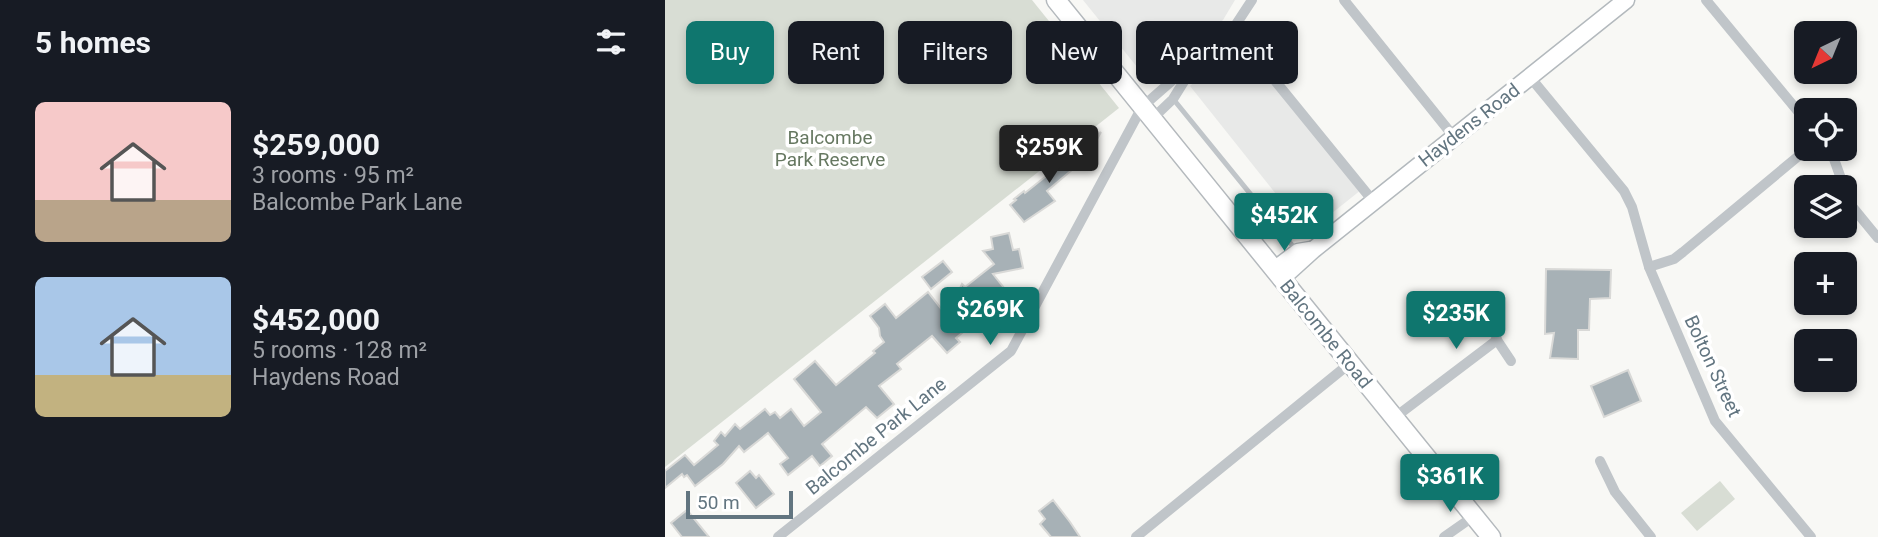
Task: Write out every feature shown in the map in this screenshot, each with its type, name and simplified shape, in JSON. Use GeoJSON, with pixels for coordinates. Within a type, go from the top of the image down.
{"type":"FeatureCollection","features":[{"type":"Feature","properties":{"kind":"main road","name":"Balcombe Road"},"geometry":{"type":"LineString","coordinates":[[1056,0],[1491,537]]}},
{"type":"Feature","properties":{"kind":"street"},"geometry":{"type":"LineString","coordinates":[[1238,21],[1252,0]]}},
{"type":"Feature","properties":{"kind":"street"},"geometry":{"type":"LineString","coordinates":[[1344,0],[1454,137]]}},
{"type":"Feature","properties":{"kind":"street","name":"Haydens Road"},"geometry":{"type":"LineString","coordinates":[[1278,274],[1626,0]]}},
{"type":"Feature","properties":{"kind":"street"},"geometry":{"type":"LineString","coordinates":[[1706,0],[1794,106]]}},
{"type":"Feature","properties":{"kind":"street","name":"Bolton Street"},"geometry":{"type":"LineString","coordinates":[[1530,77],[1624,191],[1632,207],[1649,267],[1715,421],[1811,537]]}},
{"type":"Feature","properties":{"kind":"street"},"geometry":{"type":"LineString","coordinates":[[1147,113],[1171,84]]}},
{"type":"Feature","properties":{"kind":"street"},"geometry":{"type":"LineString","coordinates":[[1147,113],[1173,99],[1182,84]]}},
{"type":"Feature","properties":{"kind":"street"},"geometry":{"type":"LineString","coordinates":[[1280,84],[1373,201]]}},
{"type":"Feature","properties":{"kind":"street","name":"Balcombe Park Lane"},"geometry":{"type":"LineString","coordinates":[[778,537],[1011,351],[1147,113]]}},
{"type":"Feature","properties":{"kind":"street"},"geometry":{"type":"LineString","coordinates":[[1649,267],[1674,259],[1794,160]]}},
{"type":"Feature","properties":{"kind":"street"},"geometry":{"type":"LineString","coordinates":[[1857,212],[1878,238]]}},
{"type":"Feature","properties":{"kind":"street"},"geometry":{"type":"LineString","coordinates":[[1489,310],[1497,340],[1511,361]]}},
{"type":"Feature","properties":{"kind":"street"},"geometry":{"type":"LineString","coordinates":[[1394,418],[1497,340]]}},
{"type":"Feature","properties":{"kind":"street"},"geometry":{"type":"LineString","coordinates":[[1136,537],[1349,364]]}},
{"type":"Feature","properties":{"kind":"street"},"geometry":{"type":"LineString","coordinates":[[1600,461],[1615,492],[1651,537]]}},
{"type":"Feature","properties":{"kind":"street"},"geometry":{"type":"LineString","coordinates":[[1444,537],[1474,516]]}},
{"type":"Feature","properties":{"kind":"lane"},"geometry":{"type":"LineString","coordinates":[[1173,99],[1305,251]]}},
{"type":"Feature","properties":{"kind":"shaded area"},"geometry":{"type":"Polygon","coordinates":[[[1083,0],[1235,0],[1222,21],[1136,21],[1136,66],[1122,48],[1122,21],[1100,21],[1083,0]]]}},
{"type":"Feature","properties":{"kind":"shaded area"},"geometry":{"type":"Polygon","coordinates":[[[1283,84],[1366,186],[1307,233],[1190,86],[1283,84]]]}},
{"type":"Feature","properties":{"kind":"green space","name":"Balcombe Park Reserve"},"geometry":{"type":"Polygon","coordinates":[[[665,0],[1032,0],[1049,21],[1026,21],[1026,84],[1100,84],[1119,108],[665,467],[665,0]]]}},
{"type":"Feature","properties":{"kind":"green space"},"geometry":{"type":"Polygon","coordinates":[[[1720,481],[1735,499],[1697,531],[1681,513],[1720,481]]]}},
{"type":"Feature","properties":{"kind":"building"},"geometry":{"type":"Polygon","coordinates":[[[1101,132],[1081,168],[1079,166],[1073,169],[1047,191],[1055,201],[1024,222],[1010,205],[1016,200],[1014,199],[1101,132]]]}},
{"type":"Feature","properties":{"kind":"building"},"geometry":{"type":"Polygon","coordinates":[[[1009,233],[1013,250],[1019,249],[1023,268],[993,274],[1008,293],[999,303],[1004,310],[990,321],[957,328],[962,333],[956,338],[960,342],[947,353],[932,336],[897,364],[901,369],[879,386],[894,404],[877,418],[866,407],[822,444],[832,456],[820,466],[812,456],[788,475],[780,464],[788,458],[768,433],[744,452],[739,446],[723,464],[695,486],[687,475],[684,477],[682,474],[665,488],[665,471],[685,455],[694,465],[718,445],[714,441],[721,432],[725,436],[735,424],[740,429],[765,409],[770,415],[775,412],[780,418],[791,409],[804,426],[821,412],[794,379],[815,361],[836,385],[875,353],[873,351],[884,342],[879,328],[870,316],[885,304],[896,318],[928,292],[947,316],[962,284],[965,287],[994,264],[983,251],[993,249],[991,237],[1009,233]]]}},
{"type":"Feature","properties":{"kind":"building"},"geometry":{"type":"Polygon","coordinates":[[[943,261],[952,272],[931,289],[922,277],[943,261]]]}},
{"type":"Feature","properties":{"kind":"building"},"geometry":{"type":"Polygon","coordinates":[[[1546,269],[1611,270],[1610,298],[1590,299],[1589,330],[1578,330],[1578,359],[1550,358],[1554,333],[1545,334],[1546,269]]]}},
{"type":"Feature","properties":{"kind":"building"},"geometry":{"type":"Polygon","coordinates":[[[1628,370],[1641,401],[1604,417],[1591,386],[1628,370]]]}},
{"type":"Feature","properties":{"kind":"building"},"geometry":{"type":"Polygon","coordinates":[[[750,471],[756,478],[759,475],[774,494],[756,508],[736,483],[750,471]]]}},
{"type":"Feature","properties":{"kind":"building"},"geometry":{"type":"Polygon","coordinates":[[[1053,500],[1080,537],[1051,537],[1040,524],[1045,519],[1039,511],[1053,500]]]}},
{"type":"Feature","properties":{"kind":"building"},"geometry":{"type":"Polygon","coordinates":[[[687,510],[709,537],[682,537],[671,523],[687,510]]]}}]}
